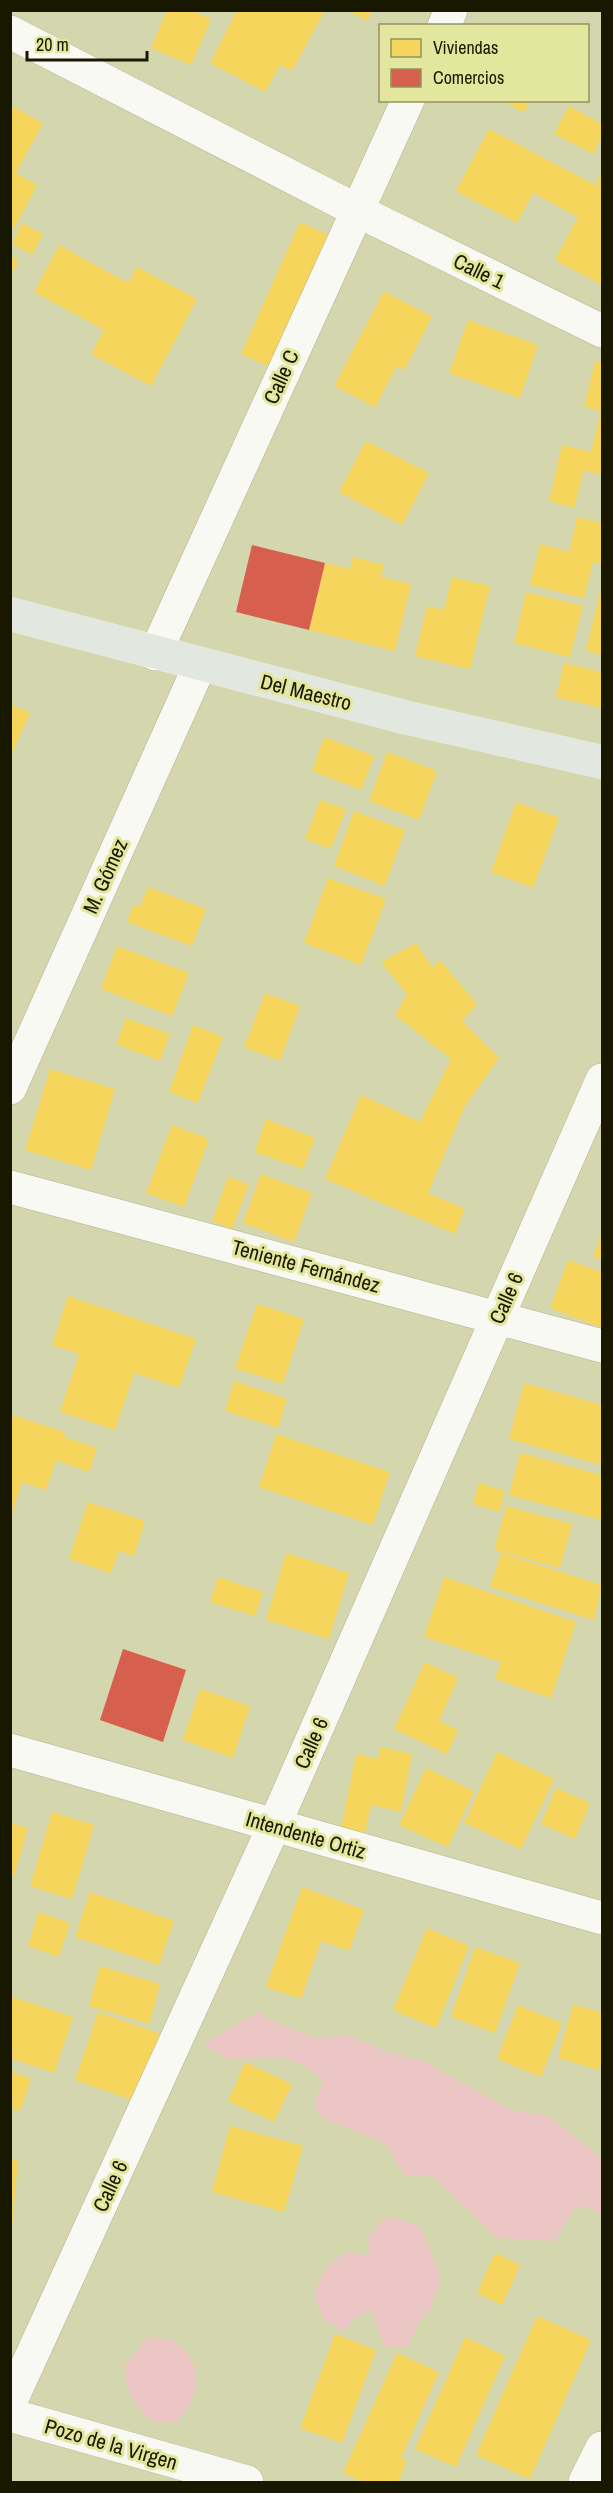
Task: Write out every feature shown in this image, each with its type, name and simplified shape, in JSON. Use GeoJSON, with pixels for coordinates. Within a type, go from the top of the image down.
{"type":"FeatureCollection","features":[{"type":"Feature","properties":{"kind":"main road","name":"Del Maestro"},"geometry":{"type":"LineString","coordinates":[[10,614],[155,654],[404,717],[603,762]]}},
{"type":"Feature","properties":{"kind":"street"},"geometry":{"type":"LineString","coordinates":[[445,24],[451,10]]}},
{"type":"Feature","properties":{"kind":"street","name":"Calle 1"},"geometry":{"type":"LineString","coordinates":[[10,32],[356,210],[603,331]]}},
{"type":"Feature","properties":{"kind":"street","name":"Calle C"},"geometry":{"type":"LineString","coordinates":[[155,654],[407,102]]}},
{"type":"Feature","properties":{"kind":"street","name":"M. Gómez"},"geometry":{"type":"LineString","coordinates":[[10,1088],[200,665]]}},
{"type":"Feature","properties":{"kind":"street","name":"Calle 6"},"geometry":{"type":"LineString","coordinates":[[10,2403],[274,1826],[603,1080]]}},
{"type":"Feature","properties":{"kind":"street","name":"Teniente Fernández"},"geometry":{"type":"LineString","coordinates":[[10,1187],[603,1346]]}},
{"type":"Feature","properties":{"kind":"street","name":"Intendente Ortiz"},"geometry":{"type":"LineString","coordinates":[[10,1750],[603,1918]]}},
{"type":"Feature","properties":{"kind":"street","name":"Pozo de la Virgen"},"geometry":{"type":"LineString","coordinates":[[10,2415],[247,2482]]}},
{"type":"Feature","properties":{"kind":"street"},"geometry":{"type":"LineString","coordinates":[[585,2482],[603,2448]]}},
{"type":"Feature","properties":{"kind":"shaded area"},"geometry":{"type":"Polygon","coordinates":[[[257,2012],[280,2025],[315,2038],[346,2035],[387,2052],[425,2062],[512,2110],[550,2116],[602,2159],[602,2215],[588,2206],[574,2209],[555,2241],[498,2238],[431,2175],[405,2176],[385,2143],[321,2118],[314,2104],[323,2079],[302,2064],[281,2058],[227,2059],[204,2044],[257,2012]]]}},
{"type":"Feature","properties":{"kind":"shaded area"},"geometry":{"type":"Polygon","coordinates":[[[397,2218],[420,2227],[441,2277],[430,2310],[420,2320],[407,2347],[386,2347],[372,2310],[357,2316],[344,2331],[325,2320],[314,2298],[324,2271],[333,2262],[346,2252],[369,2256],[368,2237],[383,2219],[397,2218]]]}},
{"type":"Feature","properties":{"kind":"shaded area"},"geometry":{"type":"Polygon","coordinates":[[[148,2338],[175,2341],[190,2358],[194,2367],[196,2387],[193,2397],[176,2423],[152,2421],[134,2402],[128,2390],[125,2364],[148,2338]]]}},
{"type":"Feature","properties":{"kind":"building: Viviendas"},"geometry":{"type":"Polygon","coordinates":[[[167,10],[192,10],[211,19],[191,65],[151,48],[167,10]]]}},
{"type":"Feature","properties":{"kind":"building: Viviendas"},"geometry":{"type":"Polygon","coordinates":[[[237,10],[325,10],[292,71],[280,65],[265,92],[210,63],[237,10]]]}},
{"type":"Feature","properties":{"kind":"building: Viviendas"},"geometry":{"type":"Polygon","coordinates":[[[347,10],[372,10],[367,21],[347,10]]]}},
{"type":"Feature","properties":{"kind":"building: Viviendas"},"geometry":{"type":"Polygon","coordinates":[[[505,102],[529,102],[524,113],[505,102]]]}},
{"type":"Feature","properties":{"kind":"building: Viviendas"},"geometry":{"type":"Polygon","coordinates":[[[10,105],[43,123],[16,173],[37,185],[14,229],[10,228],[10,105]]]}},
{"type":"Feature","properties":{"kind":"building: Viviendas"},"geometry":{"type":"Polygon","coordinates":[[[569,106],[602,124],[602,137],[593,154],[554,134],[569,106]]]}},
{"type":"Feature","properties":{"kind":"building: Viviendas"},"geometry":{"type":"Polygon","coordinates":[[[489,129],[595,185],[602,171],[602,285],[555,260],[578,217],[533,193],[517,223],[456,191],[489,129]]]}},
{"type":"Feature","properties":{"kind":"building: Viviendas"},"geometry":{"type":"Polygon","coordinates":[[[300,222],[333,237],[274,369],[241,354],[300,222]]]}},
{"type":"Feature","properties":{"kind":"building: Viviendas"},"geometry":{"type":"Polygon","coordinates":[[[22,223],[43,234],[32,255],[12,244],[22,223]]]}},
{"type":"Feature","properties":{"kind":"building: Viviendas"},"geometry":{"type":"Polygon","coordinates":[[[59,245],[128,283],[137,267],[197,299],[151,386],[91,354],[104,330],[34,292],[59,245]]]}},
{"type":"Feature","properties":{"kind":"building: Viviendas"},"geometry":{"type":"Polygon","coordinates":[[[10,255],[19,260],[10,277],[10,255]]]}},
{"type":"Feature","properties":{"kind":"building: Viviendas"},"geometry":{"type":"Polygon","coordinates":[[[384,291],[432,317],[404,370],[397,366],[375,407],[334,386],[384,291]]]}},
{"type":"Feature","properties":{"kind":"building: Viviendas"},"geometry":{"type":"Polygon","coordinates":[[[468,320],[538,345],[520,398],[449,373],[468,320]]]}},
{"type":"Feature","properties":{"kind":"building: Viviendas"},"geometry":{"type":"Polygon","coordinates":[[[595,361],[602,363],[602,475],[584,470],[574,508],[549,501],[562,445],[591,452],[601,411],[584,407],[595,361]]]}},
{"type":"Feature","properties":{"kind":"building: Viviendas"},"geometry":{"type":"Polygon","coordinates":[[[366,441],[429,473],[402,525],[339,492],[366,441]]]}},
{"type":"Feature","properties":{"kind":"building: Viviendas"},"geometry":{"type":"Polygon","coordinates":[[[577,517],[602,523],[602,564],[593,562],[584,598],[530,585],[540,544],[569,552],[577,517]]]}},
{"type":"Feature","properties":{"kind":"building: Viviendas"},"geometry":{"type":"Polygon","coordinates":[[[353,557],[384,565],[381,577],[411,584],[395,651],[309,630],[325,563],[350,569],[353,557]]]}},
{"type":"Feature","properties":{"kind":"building: Viviendas"},"geometry":{"type":"Polygon","coordinates":[[[452,577],[490,586],[470,669],[415,656],[427,606],[444,610],[452,577]]]}},
{"type":"Feature","properties":{"kind":"building: Viviendas"},"geometry":{"type":"Polygon","coordinates":[[[602,585],[602,655],[586,651],[602,585]]]}},
{"type":"Feature","properties":{"kind":"building: Viviendas"},"geometry":{"type":"Polygon","coordinates":[[[526,592],[583,606],[570,657],[514,643],[526,592]]]}},
{"type":"Feature","properties":{"kind":"building: Viviendas"},"geometry":{"type":"Polygon","coordinates":[[[564,663],[602,672],[602,708],[556,697],[564,663]]]}},
{"type":"Feature","properties":{"kind":"building: Viviendas"},"geometry":{"type":"Polygon","coordinates":[[[10,704],[30,713],[10,757],[10,704]]]}},
{"type":"Feature","properties":{"kind":"building: Viviendas"},"geometry":{"type":"Polygon","coordinates":[[[324,737],[374,756],[361,790],[312,771],[324,737]]]}},
{"type":"Feature","properties":{"kind":"building: Viviendas"},"geometry":{"type":"Polygon","coordinates":[[[387,752],[437,771],[419,820],[369,801],[387,752]]]}},
{"type":"Feature","properties":{"kind":"building: Viviendas"},"geometry":{"type":"Polygon","coordinates":[[[320,800],[346,809],[331,849],[305,839],[320,800]]]}},
{"type":"Feature","properties":{"kind":"building: Viviendas"},"geometry":{"type":"Polygon","coordinates":[[[516,802],[559,818],[533,888],[491,872],[516,802]]]}},
{"type":"Feature","properties":{"kind":"building: Viviendas"},"geometry":{"type":"Polygon","coordinates":[[[354,811],[405,830],[385,886],[334,866],[354,811]]]}},
{"type":"Feature","properties":{"kind":"building: Viviendas"},"geometry":{"type":"Polygon","coordinates":[[[328,878],[386,899],[361,965],[304,943],[328,878]]]}},
{"type":"Feature","properties":{"kind":"building: Viviendas"},"geometry":{"type":"Polygon","coordinates":[[[148,887],[206,909],[192,946],[127,922],[133,905],[140,907],[148,887]]]}},
{"type":"Feature","properties":{"kind":"building: Viviendas"},"geometry":{"type":"Polygon","coordinates":[[[416,943],[432,967],[440,960],[477,1004],[462,1021],[499,1058],[465,1106],[428,1193],[465,1209],[455,1234],[325,1179],[361,1095],[420,1122],[451,1059],[395,1015],[407,994],[381,962],[416,943]]]}},
{"type":"Feature","properties":{"kind":"building: Viviendas"},"geometry":{"type":"Polygon","coordinates":[[[117,946],[189,973],[172,1016],[101,989],[117,946]]]}},
{"type":"Feature","properties":{"kind":"building: Viviendas"},"geometry":{"type":"Polygon","coordinates":[[[265,993],[300,1006],[280,1061],[244,1047],[265,993]]]}},
{"type":"Feature","properties":{"kind":"building: Viviendas"},"geometry":{"type":"Polygon","coordinates":[[[126,1018],[170,1034],[160,1061],[116,1044],[126,1018]]]}},
{"type":"Feature","properties":{"kind":"building: Viviendas"},"geometry":{"type":"Polygon","coordinates":[[[193,1025],[223,1037],[198,1103],[169,1092],[193,1025]]]}},
{"type":"Feature","properties":{"kind":"building: Viviendas"},"geometry":{"type":"Polygon","coordinates":[[[50,1069],[115,1089],[91,1170],[25,1150],[50,1069]]]}},
{"type":"Feature","properties":{"kind":"building: Viviendas"},"geometry":{"type":"Polygon","coordinates":[[[266,1119],[315,1138],[303,1169],[255,1152],[266,1119]]]}},
{"type":"Feature","properties":{"kind":"building: Viviendas"},"geometry":{"type":"Polygon","coordinates":[[[172,1125],[209,1139],[184,1207],[146,1193],[172,1125]]]}},
{"type":"Feature","properties":{"kind":"building: Viviendas"},"geometry":{"type":"Polygon","coordinates":[[[261,1174],[312,1193],[294,1242],[243,1223],[261,1174]]]}},
{"type":"Feature","properties":{"kind":"building: Viviendas"},"geometry":{"type":"Polygon","coordinates":[[[228,1177],[249,1184],[232,1229],[212,1221],[228,1177]]]}},
{"type":"Feature","properties":{"kind":"building: Viviendas"},"geometry":{"type":"Polygon","coordinates":[[[602,1233],[602,1260],[593,1257],[602,1233]]]}},
{"type":"Feature","properties":{"kind":"building: Viviendas"},"geometry":{"type":"Polygon","coordinates":[[[568,1260],[602,1272],[602,1328],[550,1308],[568,1260]]]}},
{"type":"Feature","properties":{"kind":"building: Viviendas"},"geometry":{"type":"Polygon","coordinates":[[[68,1296],[196,1339],[179,1388],[134,1373],[115,1430],[60,1412],[79,1354],[52,1345],[68,1296]]]}},
{"type":"Feature","properties":{"kind":"building: Viviendas"},"geometry":{"type":"Polygon","coordinates":[[[257,1304],[304,1319],[283,1384],[235,1368],[257,1304]]]}},
{"type":"Feature","properties":{"kind":"building: Viviendas"},"geometry":{"type":"Polygon","coordinates":[[[234,1381],[287,1399],[278,1428],[225,1411],[234,1381]]]}},
{"type":"Feature","properties":{"kind":"building: Viviendas"},"geometry":{"type":"Polygon","coordinates":[[[524,1383],[602,1405],[602,1465],[509,1439],[524,1383]]]}},
{"type":"Feature","properties":{"kind":"building: Viviendas"},"geometry":{"type":"Polygon","coordinates":[[[10,1414],[65,1432],[64,1437],[97,1448],[89,1472],[56,1460],[46,1490],[22,1482],[11,1517],[10,1414]]]}},
{"type":"Feature","properties":{"kind":"building: Viviendas"},"geometry":{"type":"Polygon","coordinates":[[[276,1434],[390,1472],[373,1525],[259,1487],[276,1434]]]}},
{"type":"Feature","properties":{"kind":"building: Viviendas"},"geometry":{"type":"Polygon","coordinates":[[[520,1453],[602,1475],[602,1520],[509,1495],[520,1453]]]}},
{"type":"Feature","properties":{"kind":"building: Viviendas"},"geometry":{"type":"Polygon","coordinates":[[[479,1483],[505,1491],[499,1512],[473,1504],[479,1483]]]}},
{"type":"Feature","properties":{"kind":"building: Viviendas"},"geometry":{"type":"Polygon","coordinates":[[[88,1502],[145,1521],[134,1556],[119,1551],[111,1573],[69,1559],[88,1502]]]}},
{"type":"Feature","properties":{"kind":"building: Viviendas"},"geometry":{"type":"Polygon","coordinates":[[[506,1506],[572,1524],[560,1568],[494,1550],[506,1506]]]}},
{"type":"Feature","properties":{"kind":"building: Viviendas"},"geometry":{"type":"Polygon","coordinates":[[[286,1553],[349,1573],[329,1639],[266,1620],[286,1553]]]}},
{"type":"Feature","properties":{"kind":"building: Viviendas"},"geometry":{"type":"Polygon","coordinates":[[[501,1553],[602,1585],[594,1620],[490,1587],[501,1553]]]}},
{"type":"Feature","properties":{"kind":"building: Viviendas"},"geometry":{"type":"Polygon","coordinates":[[[218,1577],[263,1592],[255,1616],[210,1602],[218,1577]]]}},
{"type":"Feature","properties":{"kind":"building: Viviendas"},"geometry":{"type":"Polygon","coordinates":[[[444,1577],[576,1622],[551,1698],[495,1679],[501,1662],[424,1637],[444,1577]]]}},
{"type":"Feature","properties":{"kind":"building: Viviendas"},"geometry":{"type":"Polygon","coordinates":[[[425,1662],[458,1678],[439,1721],[458,1730],[447,1754],[394,1729],[425,1662]]]}},
{"type":"Feature","properties":{"kind":"building: Viviendas"},"geometry":{"type":"Polygon","coordinates":[[[200,1689],[250,1706],[233,1758],[183,1740],[200,1689]]]}},
{"type":"Feature","properties":{"kind":"building: Viviendas"},"geometry":{"type":"Polygon","coordinates":[[[380,1747],[412,1754],[401,1812],[371,1805],[365,1833],[341,1829],[356,1754],[378,1759],[380,1747]]]}},
{"type":"Feature","properties":{"kind":"building: Viviendas"},"geometry":{"type":"Polygon","coordinates":[[[497,1752],[554,1779],[521,1849],[464,1823],[497,1752]]]}},
{"type":"Feature","properties":{"kind":"building: Viviendas"},"geometry":{"type":"Polygon","coordinates":[[[426,1768],[474,1791],[448,1847],[399,1825],[426,1768]]]}},
{"type":"Feature","properties":{"kind":"building: Viviendas"},"geometry":{"type":"Polygon","coordinates":[[[556,1788],[590,1803],[575,1839],[541,1824],[556,1788]]]}},
{"type":"Feature","properties":{"kind":"building: Viviendas"},"geometry":{"type":"Polygon","coordinates":[[[52,1812],[94,1825],[72,1899],[30,1886],[52,1812]]]}},
{"type":"Feature","properties":{"kind":"building: Viviendas"},"geometry":{"type":"Polygon","coordinates":[[[10,1823],[28,1828],[14,1876],[10,1875],[10,1823]]]}},
{"type":"Feature","properties":{"kind":"building: Viviendas"},"geometry":{"type":"Polygon","coordinates":[[[302,1887],[364,1910],[349,1951],[321,1941],[301,1999],[266,1987],[302,1887]]]}},
{"type":"Feature","properties":{"kind":"building: Viviendas"},"geometry":{"type":"Polygon","coordinates":[[[90,1892],[174,1921],[159,1965],[75,1937],[90,1892]]]}},
{"type":"Feature","properties":{"kind":"building: Viviendas"},"geometry":{"type":"Polygon","coordinates":[[[38,1912],[70,1923],[59,1957],[28,1946],[38,1912]]]}},
{"type":"Feature","properties":{"kind":"building: Viviendas"},"geometry":{"type":"Polygon","coordinates":[[[427,1928],[469,1946],[436,2028],[393,2010],[427,1928]]]}},
{"type":"Feature","properties":{"kind":"building: Viviendas"},"geometry":{"type":"Polygon","coordinates":[[[475,1947],[520,1963],[495,2033],[451,2017],[475,1947]]]}},
{"type":"Feature","properties":{"kind":"building: Viviendas"},"geometry":{"type":"Polygon","coordinates":[[[100,1966],[160,1984],[149,2024],[89,2006],[100,1966]]]}},
{"type":"Feature","properties":{"kind":"building: Viviendas"},"geometry":{"type":"Polygon","coordinates":[[[10,1996],[73,2017],[54,2073],[10,2058],[10,1996]]]}},
{"type":"Feature","properties":{"kind":"building: Viviendas"},"geometry":{"type":"Polygon","coordinates":[[[573,2004],[602,2013],[602,2057],[599,2070],[558,2058],[573,2004]]]}},
{"type":"Feature","properties":{"kind":"building: Viviendas"},"geometry":{"type":"Polygon","coordinates":[[[518,2005],[562,2023],[541,2077],[497,2059],[518,2005]]]}},
{"type":"Feature","properties":{"kind":"building: Viviendas"},"geometry":{"type":"Polygon","coordinates":[[[98,2012],[161,2034],[138,2102],[75,2080],[98,2012]]]}},
{"type":"Feature","properties":{"kind":"building: Viviendas"},"geometry":{"type":"Polygon","coordinates":[[[245,2062],[292,2084],[274,2122],[228,2101],[245,2062]]]}},
{"type":"Feature","properties":{"kind":"building: Viviendas"},"geometry":{"type":"Polygon","coordinates":[[[10,2071],[31,2079],[20,2111],[10,2108],[10,2071]]]}},
{"type":"Feature","properties":{"kind":"building: Viviendas"},"geometry":{"type":"Polygon","coordinates":[[[230,2126],[303,2146],[284,2212],[212,2192],[230,2126]]]}},
{"type":"Feature","properties":{"kind":"building: Viviendas"},"geometry":{"type":"Polygon","coordinates":[[[10,2159],[18,2160],[12,2227],[10,2227],[10,2159]]]}},
{"type":"Feature","properties":{"kind":"building: Viviendas"},"geometry":{"type":"Polygon","coordinates":[[[495,2253],[520,2265],[502,2305],[477,2293],[495,2253]]]}},
{"type":"Feature","properties":{"kind":"building: Viviendas"},"geometry":{"type":"Polygon","coordinates":[[[537,2316],[591,2340],[530,2479],[476,2455],[537,2316]]]}},
{"type":"Feature","properties":{"kind":"building: Viviendas"},"geometry":{"type":"Polygon","coordinates":[[[335,2334],[376,2350],[342,2443],[300,2428],[335,2334]]]}},
{"type":"Feature","properties":{"kind":"building: Viviendas"},"geometry":{"type":"Polygon","coordinates":[[[465,2337],[505,2356],[456,2467],[415,2449],[465,2337]]]}},
{"type":"Feature","properties":{"kind":"building: Viviendas"},"geometry":{"type":"Polygon","coordinates":[[[397,2353],[439,2372],[401,2458],[407,2461],[398,2482],[364,2482],[343,2473],[397,2353]]]}},
{"type":"Feature","properties":{"kind":"building: Comercios"},"geometry":{"type":"Polygon","coordinates":[[[252,545],[325,563],[309,630],[236,612],[252,545]]]}},
{"type":"Feature","properties":{"kind":"building: Comercios"},"geometry":{"type":"Polygon","coordinates":[[[123,1649],[186,1670],[163,1742],[100,1720],[123,1649]]]}}]}
